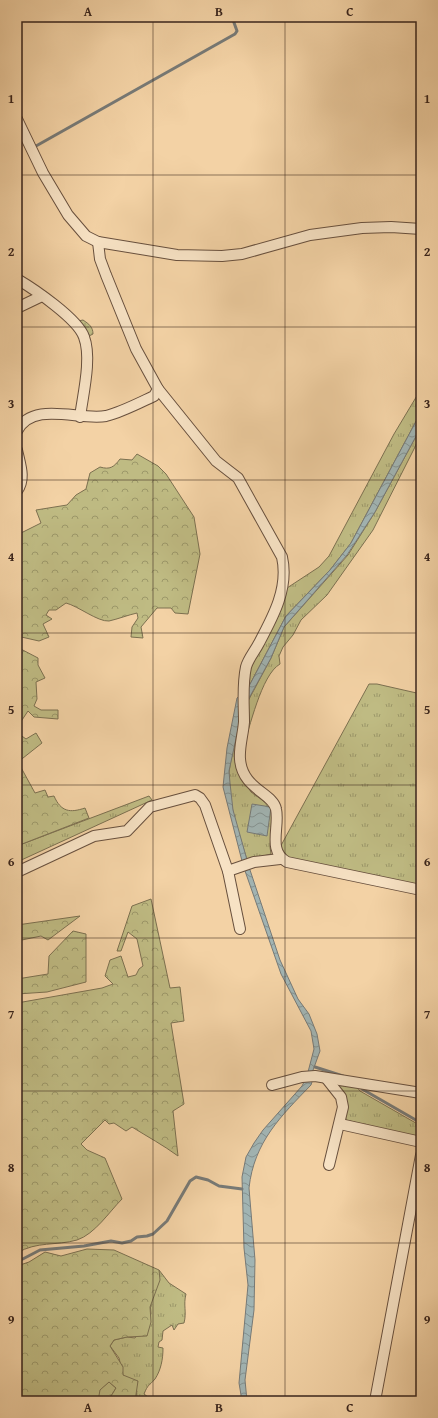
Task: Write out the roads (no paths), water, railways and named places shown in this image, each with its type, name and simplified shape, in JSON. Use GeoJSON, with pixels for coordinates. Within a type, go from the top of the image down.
{"type":"FeatureCollection","features":[{"type":"Feature","properties":{"kind":"street"},"geometry":{"type":"LineString","coordinates":[[17,118],[43,173],[68,215],[86,236],[98,242],[177,255],[222,256],[242,254],[310,236],[362,228],[391,227],[421,229]]}},
{"type":"Feature","properties":{"kind":"street"},"geometry":{"type":"LineString","coordinates":[[98,242],[100,259],[136,349],[158,389],[216,461],[238,478],[282,557],[285,570],[277,605],[246,666],[244,724],[240,750],[241,767],[246,777],[253,786],[271,801],[276,808],[276,850],[280,859]]}},
{"type":"Feature","properties":{"kind":"street"},"geometry":{"type":"LineString","coordinates":[[17,278],[75,323],[84,336],[87,352],[80,417]]}},
{"type":"Feature","properties":{"kind":"street"},"geometry":{"type":"LineString","coordinates":[[17,308],[42,296]]}},
{"type":"Feature","properties":{"kind":"street"},"geometry":{"type":"LineString","coordinates":[[17,431],[25,421],[43,414],[80,417],[107,416],[154,396],[158,389]]}},
{"type":"Feature","properties":{"kind":"street"},"geometry":{"type":"LineString","coordinates":[[17,450],[22,476],[22,485],[17,492]]}},
{"type":"Feature","properties":{"kind":"street"},"geometry":{"type":"LineString","coordinates":[[17,872],[94,836],[127,831],[150,807],[195,795],[200,798],[205,805],[232,869],[240,929]]}},
{"type":"Feature","properties":{"kind":"street"},"geometry":{"type":"LineString","coordinates":[[232,869],[254,862],[280,859],[310,868],[421,890]]}},
{"type":"Feature","properties":{"kind":"street"},"geometry":{"type":"LineString","coordinates":[[272,1085],[302,1077],[315,1076],[421,1093]]}},
{"type":"Feature","properties":{"kind":"street"},"geometry":{"type":"LineString","coordinates":[[326,1078],[341,1097],[343,1107],[329,1166]]}},
{"type":"Feature","properties":{"kind":"street"},"geometry":{"type":"LineString","coordinates":[[340,1124],[421,1142]]}},
{"type":"Feature","properties":{"kind":"street"},"geometry":{"type":"LineString","coordinates":[[375,1401],[421,1155]]}},
{"type":"Feature","properties":{"kind":"water"},"geometry":{"type":"Polygon","coordinates":[[[421,412],[421,427],[375,512],[347,555],[284,627],[271,658],[242,711],[229,771],[233,810],[247,860],[242,861],[223,787],[227,748],[237,698],[248,688],[286,616],[330,570],[351,543],[421,412]]]}},
{"type":"Feature","properties":{"kind":"water"},"geometry":{"type":"Polygon","coordinates":[[[252,804],[271,807],[267,836],[247,832],[252,804]]]}},
{"type":"Feature","properties":{"kind":"water"},"geometry":{"type":"Polygon","coordinates":[[[249,867],[280,960],[298,999],[309,1014],[317,1034],[320,1051],[312,1073],[308,1072],[314,1049],[311,1031],[281,974],[244,868],[249,867]]]}},
{"type":"Feature","properties":{"kind":"water"},"geometry":{"type":"Polygon","coordinates":[[[313,1079],[311,1085],[289,1108],[263,1143],[252,1172],[249,1188],[255,1260],[254,1310],[245,1380],[247,1401],[242,1401],[239,1383],[248,1285],[244,1248],[242,1177],[246,1157],[263,1130],[302,1086],[305,1080],[313,1079]]]}},
{"type":"Feature","properties":{"kind":"waterway"},"geometry":{"type":"LineString","coordinates":[[36,146],[235,34],[237,31],[232,17]]}},
{"type":"Feature","properties":{"kind":"waterway"},"geometry":{"type":"LineString","coordinates":[[315,1067],[343,1076]]}},
{"type":"Feature","properties":{"kind":"waterway"},"geometry":{"type":"LineString","coordinates":[[362,1089],[421,1123]]}},
{"type":"Feature","properties":{"kind":"waterway"},"geometry":{"type":"LineString","coordinates":[[17,1262],[40,1250],[84,1246],[111,1241],[122,1243],[131,1241],[137,1237],[153,1234],[167,1221],[190,1181],[196,1177],[208,1180],[219,1186],[242,1189]]}}]}
